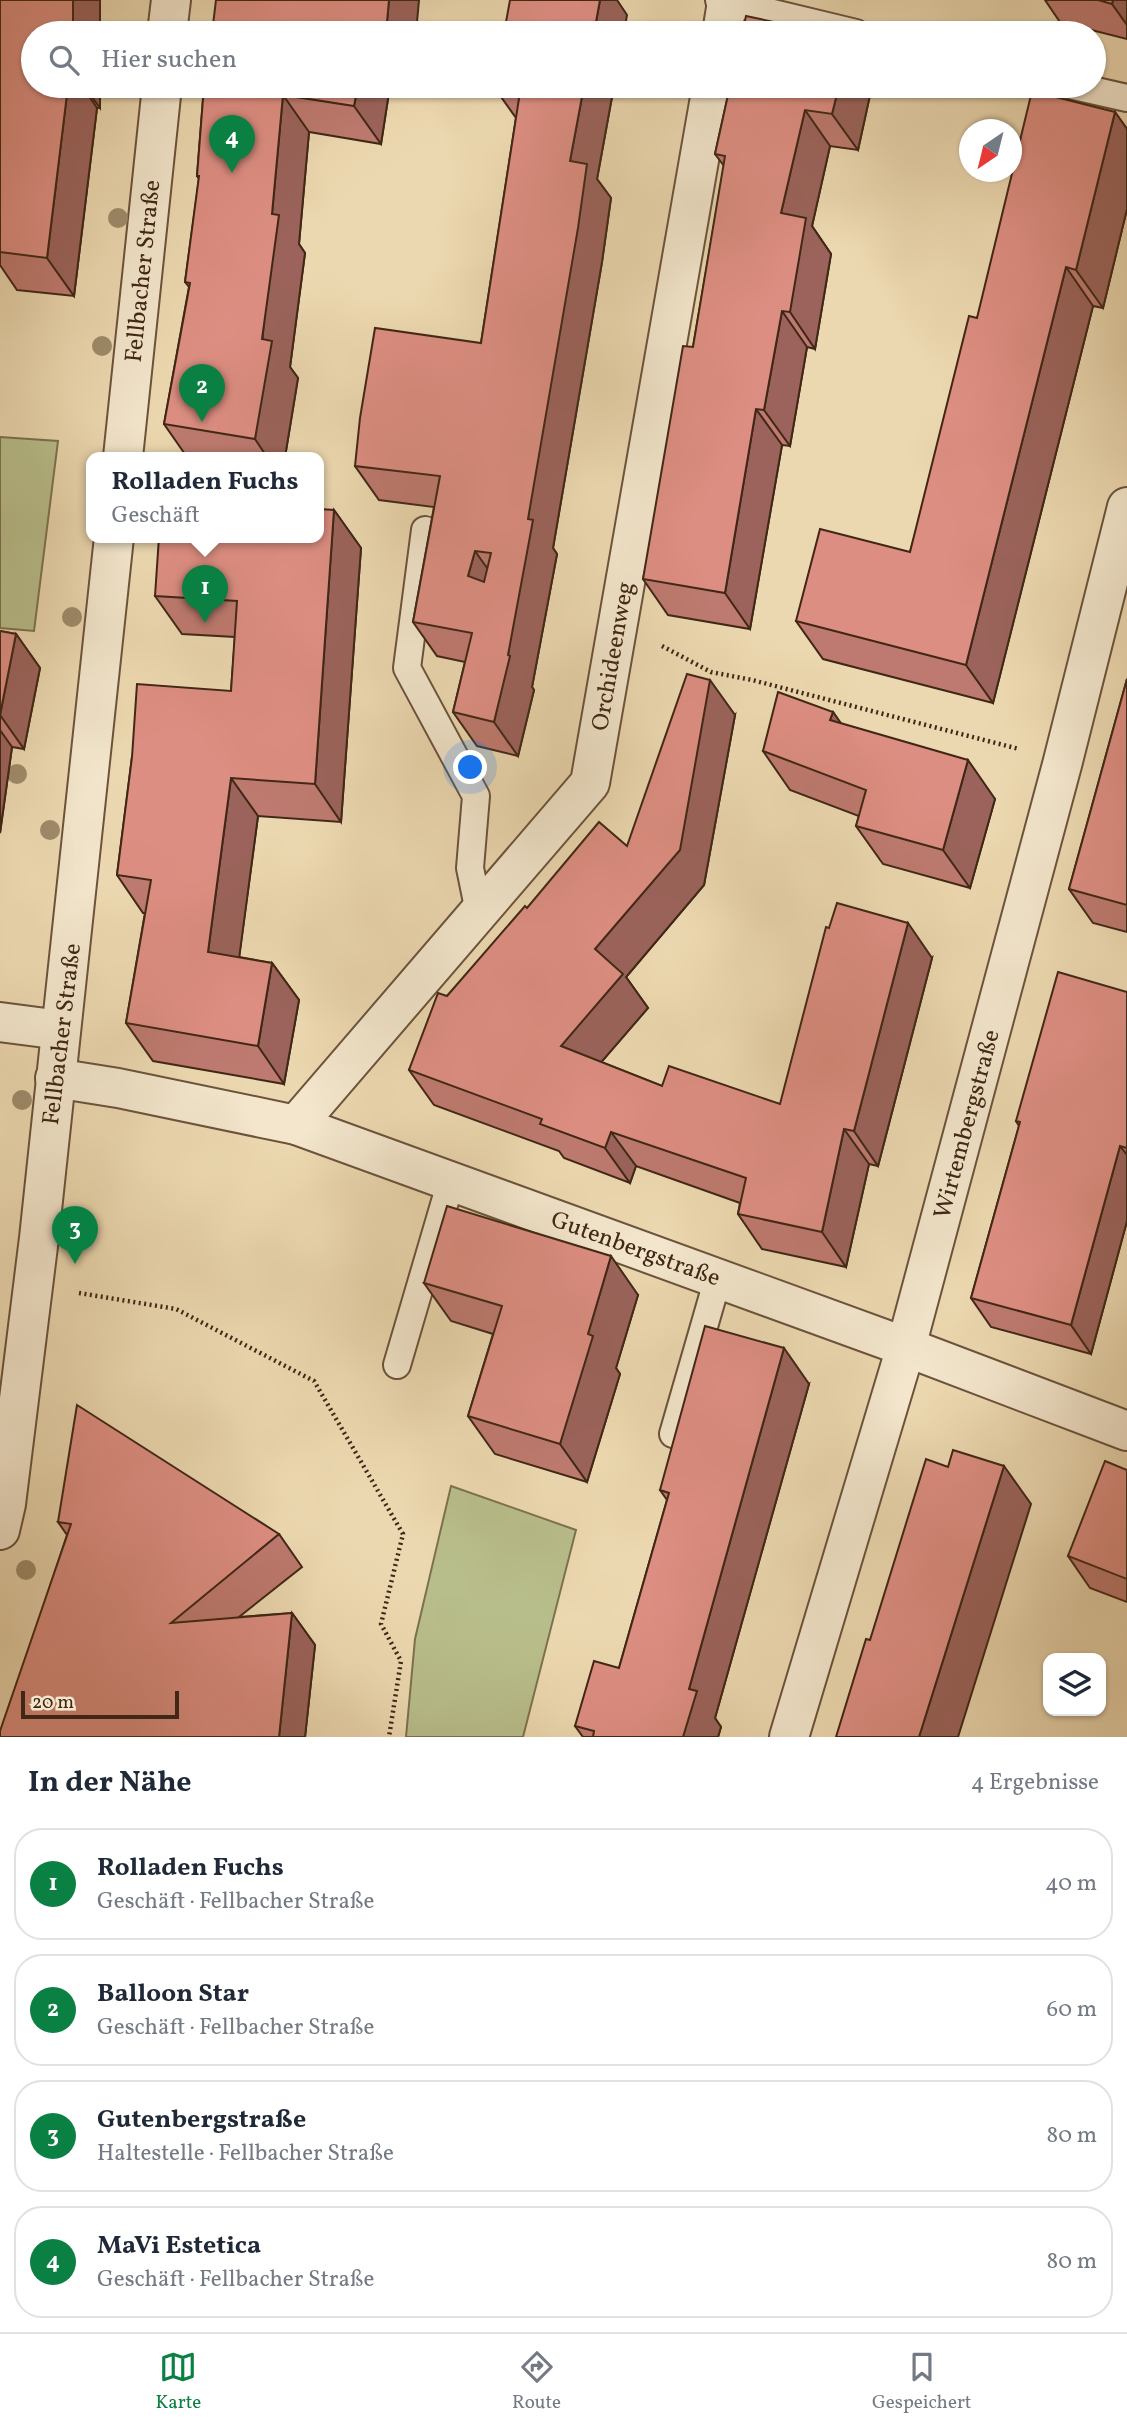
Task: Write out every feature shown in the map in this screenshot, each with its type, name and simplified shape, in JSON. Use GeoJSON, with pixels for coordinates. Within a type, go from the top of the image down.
{"type":"FeatureCollection","features":[{"type":"Feature","properties":{"kind":"street"},"geometry":{"type":"LineString","coordinates":[[168,21],[171,0]]}},
{"type":"Feature","properties":{"kind":"street","name":"Fellbacher Straße"},"geometry":{"type":"LineString","coordinates":[[124,452],[161,98]]}},
{"type":"Feature","properties":{"kind":"street","name":"Orchideenweg"},"geometry":{"type":"LineString","coordinates":[[296,1125],[590,783],[710,98]]}},
{"type":"Feature","properties":{"kind":"street","name":"Wirtembergstraße"},"geometry":{"type":"LineString","coordinates":[[789,1737],[906,1347],[1063,761],[1127,507]]}},
{"type":"Feature","properties":{"kind":"street","name":"Fellbacher Straße"},"geometry":{"type":"LineString","coordinates":[[0,1530],[6,1504],[33,1286],[113,543]]}},
{"type":"Feature","properties":{"kind":"street"},"geometry":{"type":"LineString","coordinates":[[0,1022],[61,1030]]}},
{"type":"Feature","properties":{"kind":"street","name":"Gutenbergstraße"},"geometry":{"type":"LineString","coordinates":[[55,1078],[118,1088],[296,1125],[1127,1430]]}},
{"type":"Feature","properties":{"kind":"lane"},"geometry":{"type":"LineString","coordinates":[[723,12],[780,21]]}},
{"type":"Feature","properties":{"kind":"lane"},"geometry":{"type":"LineString","coordinates":[[1106,94],[1127,99]]}},
{"type":"Feature","properties":{"kind":"lane"},"geometry":{"type":"LineString","coordinates":[[425,530],[407,668],[476,796],[470,868],[479,912]]}},
{"type":"Feature","properties":{"kind":"lane"},"geometry":{"type":"LineString","coordinates":[[397,1365],[451,1181]]}},
{"type":"Feature","properties":{"kind":"lane"},"geometry":{"type":"LineString","coordinates":[[673,1434],[718,1278]]}},
{"type":"Feature","properties":{"kind":"path"},"geometry":{"type":"LineString","coordinates":[[618,622],[711,672],[1063,761]]}},
{"type":"Feature","properties":{"kind":"path"},"geometry":{"type":"LineString","coordinates":[[33,1286],[176,1308],[314,1381],[403,1534],[381,1624],[401,1661],[389,1737]]}},
{"type":"Feature","properties":{"kind":"green space"},"geometry":{"type":"Polygon","coordinates":[[[0,437],[58,441],[34,631],[0,628],[0,437]]]}},
{"type":"Feature","properties":{"kind":"green space"},"geometry":{"type":"Polygon","coordinates":[[[451,1486],[576,1530],[523,1737],[406,1737],[415,1639],[451,1486]]]}},
{"type":"Feature","properties":{"kind":"building"},"geometry":{"type":"Polygon","coordinates":[[[0,0],[73,0],[73,21],[21,21],[21,98],[67,98],[47,258],[0,252],[0,0]]]}},
{"type":"Feature","properties":{"kind":"building"},"geometry":{"type":"Polygon","coordinates":[[[216,0],[389,0],[387,21],[213,21],[216,0]]]}},
{"type":"Feature","properties":{"kind":"building"},"geometry":{"type":"Polygon","coordinates":[[[510,0],[600,0],[596,21],[506,21],[510,0]]]}},
{"type":"Feature","properties":{"kind":"building"},"geometry":{"type":"Polygon","coordinates":[[[746,16],[770,21],[745,21],[746,16]]]}},
{"type":"Feature","properties":{"kind":"building"},"geometry":{"type":"Polygon","coordinates":[[[203,98],[283,98],[272,214],[279,215],[262,339],[272,341],[255,439],[164,424],[190,283],[185,282],[203,98]]]}},
{"type":"Feature","properties":{"kind":"building"},"geometry":{"type":"Polygon","coordinates":[[[302,98],[356,98],[354,106],[302,98]]]}},
{"type":"Feature","properties":{"kind":"building"},"geometry":{"type":"Polygon","coordinates":[[[519,98],[582,98],[570,161],[587,164],[578,228],[528,519],[533,520],[508,655],[510,656],[494,722],[453,712],[472,633],[413,622],[440,476],[355,466],[375,328],[481,343],[519,98]],[[475,551],[468,576],[484,582],[491,553],[475,551]]]}},
{"type":"Feature","properties":{"kind":"building"},"geometry":{"type":"Polygon","coordinates":[[[727,98],[836,98],[832,114],[805,110],[781,213],[806,218],[790,312],[782,311],[764,410],[756,409],[725,593],[643,579],[683,346],[693,347],[725,156],[715,154],[727,98]]]}},
{"type":"Feature","properties":{"kind":"building"},"geometry":{"type":"Polygon","coordinates":[[[1030,98],[1060,98],[1115,112],[1076,270],[1066,267],[966,665],[796,621],[820,529],[910,552],[969,316],[977,318],[1010,182],[1022,182],[1022,132],[1030,98]]]}},
{"type":"Feature","properties":{"kind":"building"},"geometry":{"type":"Polygon","coordinates":[[[324,509],[334,510],[315,784],[231,778],[208,952],[272,963],[258,1046],[126,1023],[151,880],[117,875],[132,757],[137,684],[231,691],[237,601],[155,596],[159,543],[324,543],[324,509]]]}},
{"type":"Feature","properties":{"kind":"building"},"geometry":{"type":"Polygon","coordinates":[[[0,631],[16,634],[0,715],[0,631]]]}},
{"type":"Feature","properties":{"kind":"building"},"geometry":{"type":"Polygon","coordinates":[[[687,674],[710,680],[680,850],[595,949],[623,974],[561,1046],[662,1086],[669,1066],[780,1104],[826,927],[829,928],[837,903],[908,923],[854,1131],[844,1129],[822,1232],[738,1214],[746,1178],[611,1132],[605,1148],[540,1124],[542,1119],[409,1070],[438,993],[447,996],[525,906],[527,908],[599,822],[627,846],[687,674]]]}},
{"type":"Feature","properties":{"kind":"building"},"geometry":{"type":"Polygon","coordinates":[[[1127,679],[1127,905],[1069,889],[1127,679]]]}},
{"type":"Feature","properties":{"kind":"building"},"geometry":{"type":"Polygon","coordinates":[[[778,692],[833,712],[830,720],[968,760],[943,850],[856,826],[866,790],[763,751],[778,692]]]}},
{"type":"Feature","properties":{"kind":"building"},"geometry":{"type":"Polygon","coordinates":[[[1058,972],[1127,992],[1127,1148],[1120,1146],[1071,1325],[971,1298],[1020,1122],[1016,1121],[1058,972]]]}},
{"type":"Feature","properties":{"kind":"building"},"geometry":{"type":"Polygon","coordinates":[[[447,1206],[611,1256],[588,1334],[593,1336],[560,1444],[468,1416],[502,1306],[424,1283],[447,1206]]]}},
{"type":"Feature","properties":{"kind":"building"},"geometry":{"type":"Polygon","coordinates":[[[705,1326],[784,1348],[689,1689],[697,1691],[683,1737],[593,1737],[594,1731],[575,1726],[594,1661],[619,1668],[669,1493],[660,1490],[705,1326]]]}},
{"type":"Feature","properties":{"kind":"building"},"geometry":{"type":"Polygon","coordinates":[[[77,1405],[279,1534],[171,1623],[292,1613],[279,1737],[0,1737],[71,1524],[58,1522],[77,1405]]]}},
{"type":"Feature","properties":{"kind":"building"},"geometry":{"type":"Polygon","coordinates":[[[953,1450],[1004,1466],[919,1737],[836,1737],[866,1639],[870,1640],[926,1459],[948,1467],[953,1450]]]}},
{"type":"Feature","properties":{"kind":"building"},"geometry":{"type":"Polygon","coordinates":[[[1105,1461],[1127,1470],[1127,1579],[1068,1556],[1105,1461]]]}},
{"type":"Feature","properties":{"kind":"place","name":"MaVi Estetica"},"geometry":{"type":"Point","coordinates":[232,173]}},
{"type":"Feature","properties":{"kind":"place","name":"Balloon Star"},"geometry":{"type":"Point","coordinates":[202,422]}},
{"type":"Feature","properties":{"kind":"place","name":"Rolladen Fuchs"},"geometry":{"type":"Point","coordinates":[205,623]}},
{"type":"Feature","properties":{"kind":"place","name":"Gutenbergstraße"},"geometry":{"type":"Point","coordinates":[75,1264]}}]}
